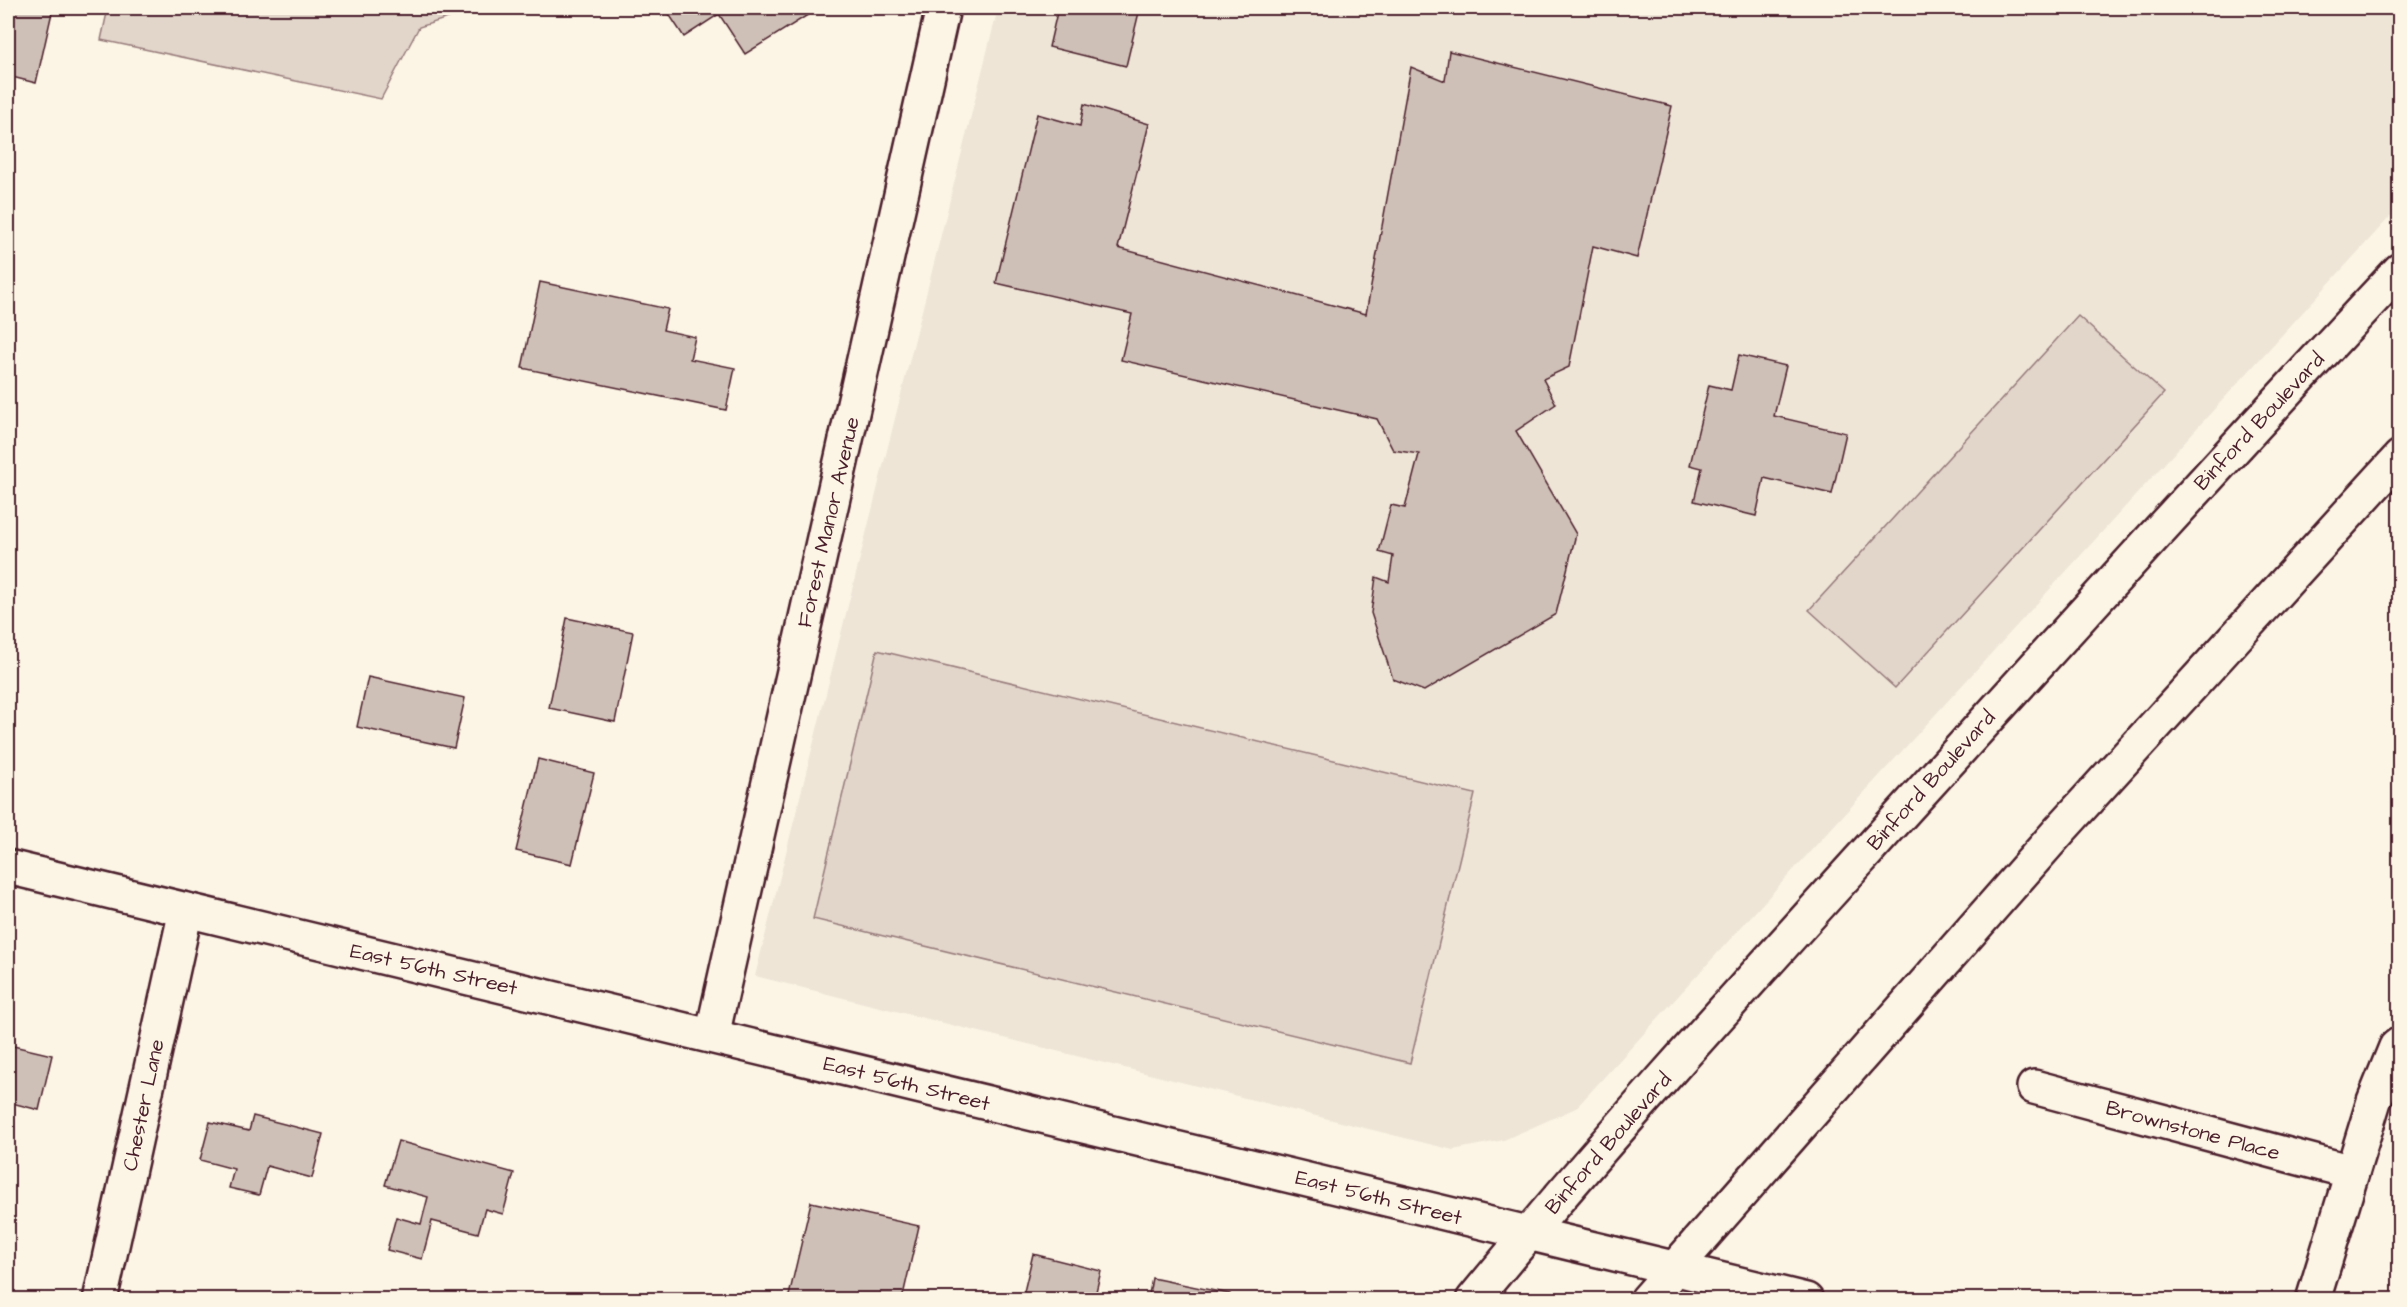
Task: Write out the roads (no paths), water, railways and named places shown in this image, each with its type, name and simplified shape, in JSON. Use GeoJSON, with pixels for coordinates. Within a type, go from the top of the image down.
{"type":"FeatureCollection","features":[{"type":"Feature","properties":{"kind":"street","name":"Forest Manor Avenue"},"geometry":{"type":"LineString","coordinates":[[712,1036],[943,8]]}},
{"type":"Feature","properties":{"kind":"street","name":"Binford Boulevard"},"geometry":{"type":"LineString","coordinates":[[1473,1299],[1722,1012],[2038,661],[2400,270]]}},
{"type":"Feature","properties":{"kind":"street"},"geometry":{"type":"LineString","coordinates":[[1647,1299],[2059,831],[2400,457]]}},
{"type":"Feature","properties":{"kind":"street","name":"East 56th Street"},"geometry":{"type":"LineString","coordinates":[[8,867],[1806,1299]]}},
{"type":"Feature","properties":{"kind":"street","name":"Chester Lane"},"geometry":{"type":"LineString","coordinates":[[100,1299],[186,910]]}},
{"type":"Feature","properties":{"kind":"street"},"geometry":{"type":"LineString","coordinates":[[2313,1299],[2374,1101],[2396,1047],[2400,1044]]}},
{"type":"Feature","properties":{"kind":"street","name":"Brownstone Place"},"geometry":{"type":"LineString","coordinates":[[2034,1087],[2352,1172]]}}]}
